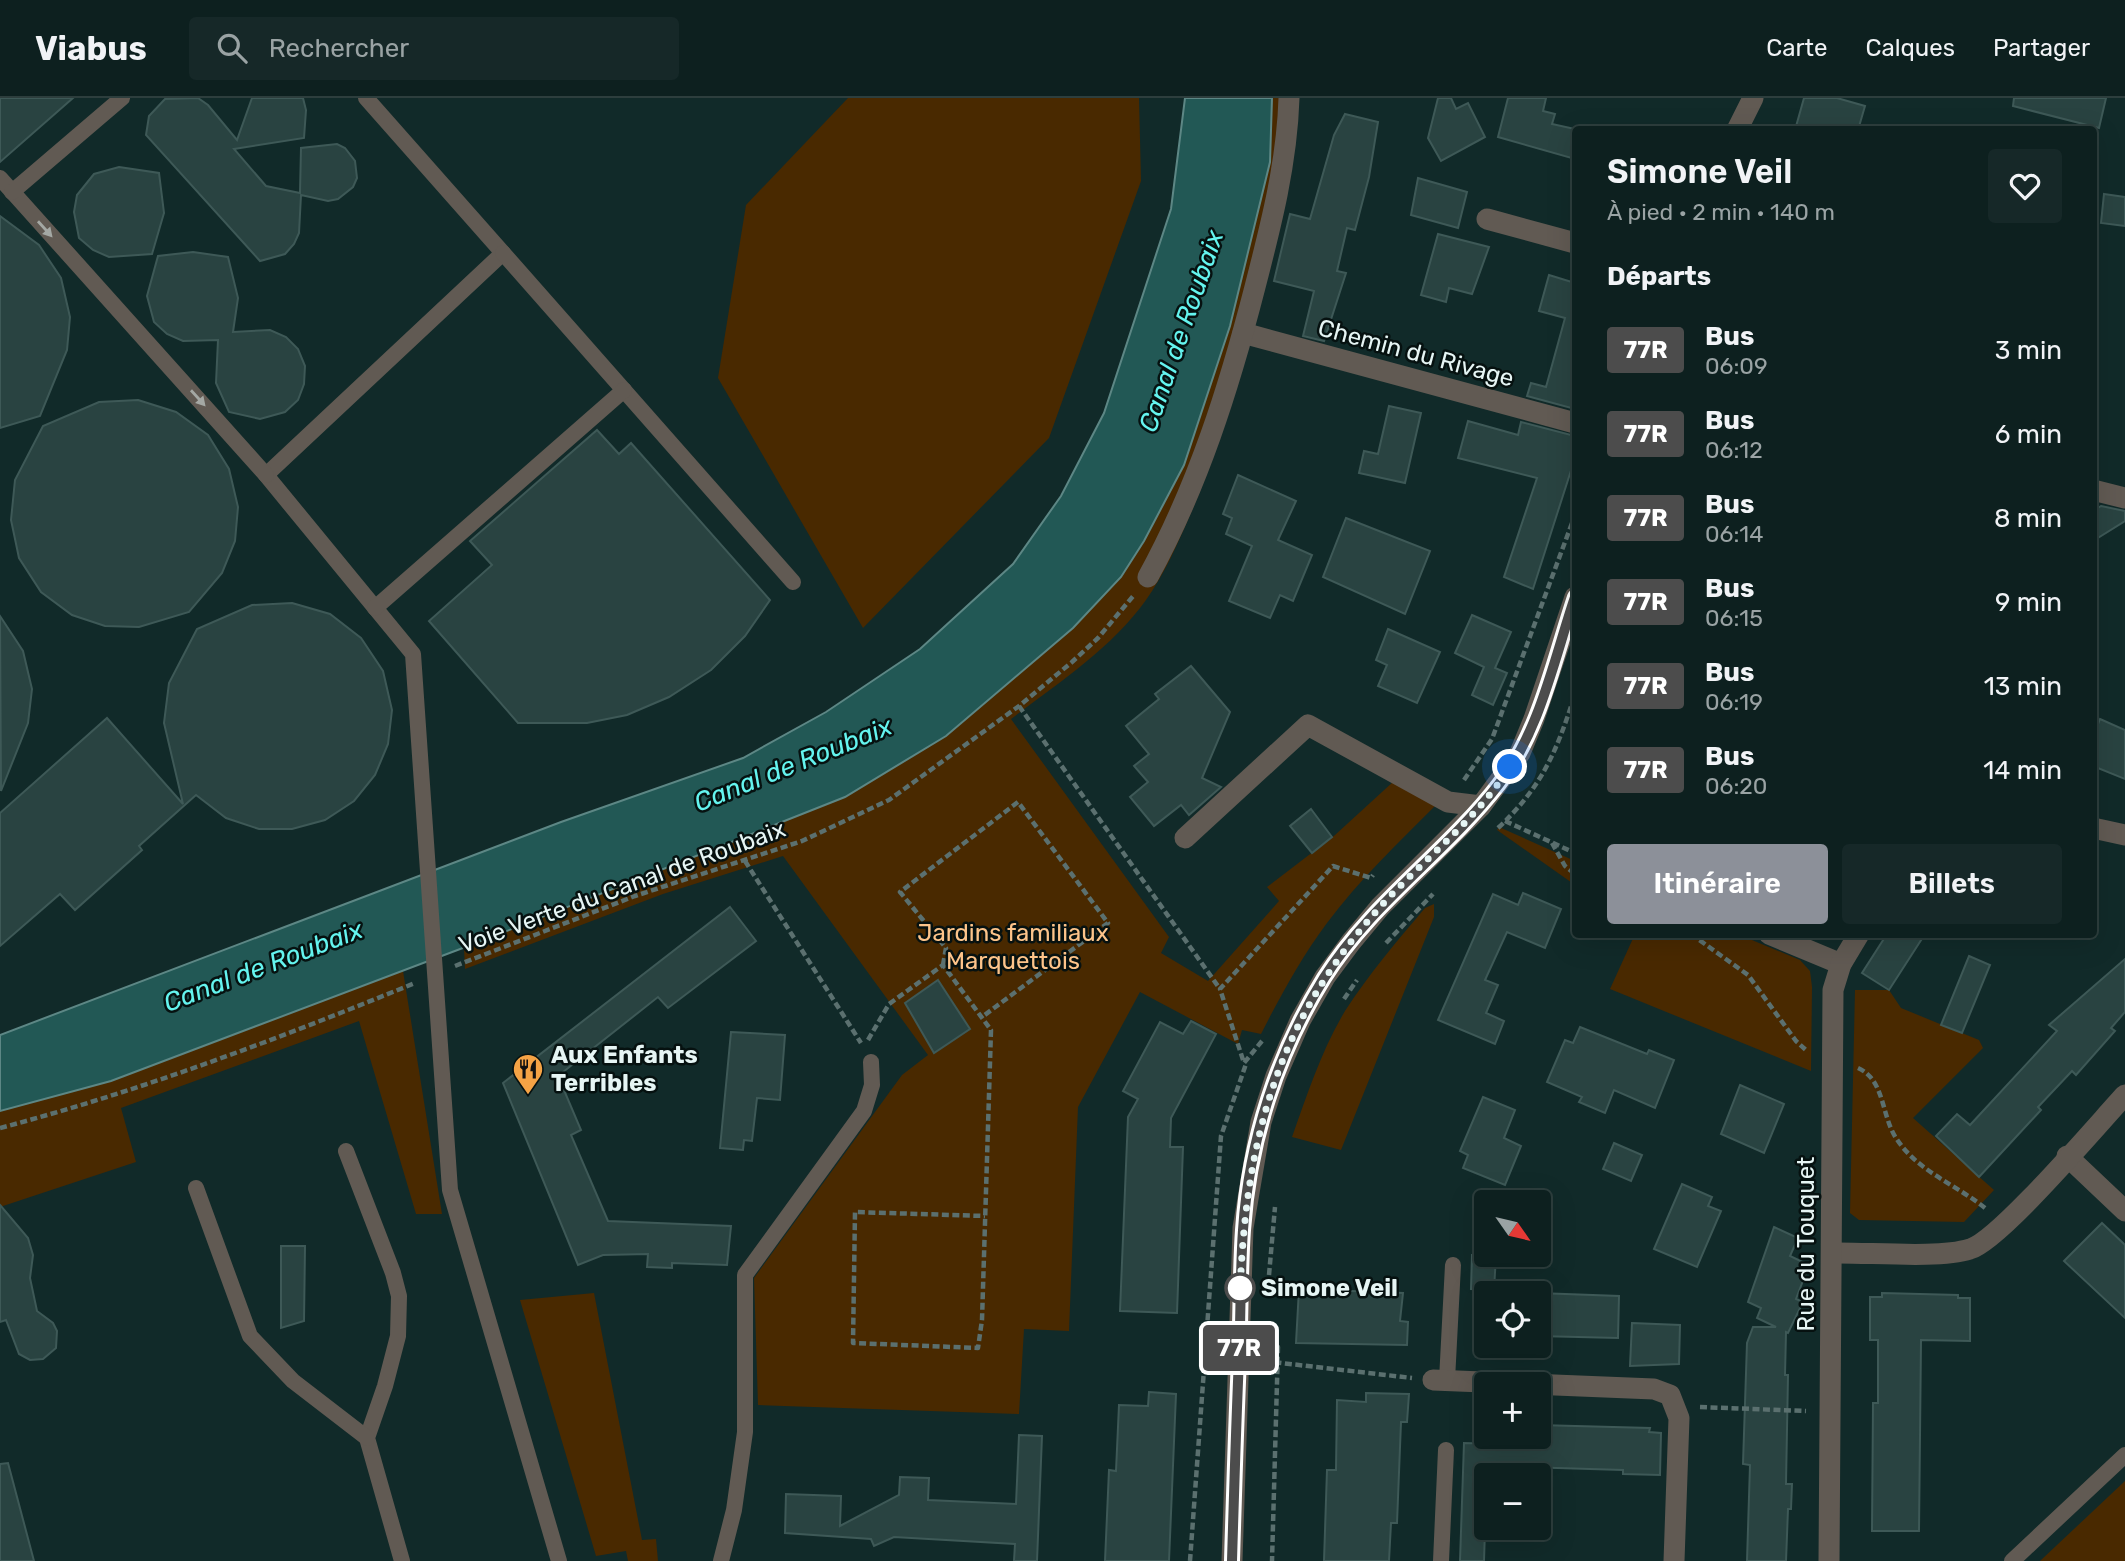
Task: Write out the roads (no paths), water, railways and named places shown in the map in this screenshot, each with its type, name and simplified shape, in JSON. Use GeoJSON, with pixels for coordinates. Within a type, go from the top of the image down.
{"type":"FeatureCollection","features":[{"type":"Feature","properties":{"kind":"street"},"geometry":{"type":"LineString","coordinates":[[1148,577],[1188,499],[1243,333],[1278,194],[1289,98]]}},
{"type":"Feature","properties":{"kind":"street"},"geometry":{"type":"LineString","coordinates":[[1739,126],[1753,98]]}},
{"type":"Feature","properties":{"kind":"street"},"geometry":{"type":"LineString","coordinates":[[1487,219],[1572,242]]}},
{"type":"Feature","properties":{"kind":"street","name":"Chemin du Rivage"},"geometry":{"type":"LineString","coordinates":[[1243,333],[1572,422]]}},
{"type":"Feature","properties":{"kind":"street"},"geometry":{"type":"LineString","coordinates":[[2097,491],[2125,498]]}},
{"type":"Feature","properties":{"kind":"street"},"geometry":{"type":"LineString","coordinates":[[1232,1561],[1244,1217],[1261,1122],[1276,1076],[1300,1021],[1325,977],[1351,942],[1389,898],[1481,806],[1520,753],[1572,606]]}},
{"type":"Feature","properties":{"kind":"street"},"geometry":{"type":"LineString","coordinates":[[1185,838],[1308,725],[1448,802],[1481,806]]}},
{"type":"Feature","properties":{"kind":"street"},"geometry":{"type":"LineString","coordinates":[[2097,829],[2125,835]]}},
{"type":"Feature","properties":{"kind":"street"},"geometry":{"type":"LineString","coordinates":[[1779,938],[1841,964]]}},
{"type":"Feature","properties":{"kind":"street","name":"Rue du Touquet"},"geometry":{"type":"LineString","coordinates":[[1829,1561],[1833,990],[1841,964],[1857,938]]}},
{"type":"Feature","properties":{"kind":"street"},"geometry":{"type":"LineString","coordinates":[[1832,1253],[1950,1252],[1980,1245],[1999,1230],[2125,1095]]}},
{"type":"Feature","properties":{"kind":"street"},"geometry":{"type":"LineString","coordinates":[[2067,1156],[2125,1211]]}},
{"type":"Feature","properties":{"kind":"street"},"geometry":{"type":"LineString","coordinates":[[1440,1380],[1654,1389],[1670,1395],[1677,1406],[1679,1418],[1674,1561]]}},
{"type":"Feature","properties":{"kind":"lane"},"geometry":{"type":"LineString","coordinates":[[12,192],[122,98]]}},
{"type":"Feature","properties":{"kind":"lane"},"geometry":{"type":"LineString","coordinates":[[366,98],[793,582]]}},
{"type":"Feature","properties":{"kind":"lane"},"geometry":{"type":"LineString","coordinates":[[0,178],[266,475],[413,654],[450,1191],[559,1561]]}},
{"type":"Feature","properties":{"kind":"lane"},"geometry":{"type":"LineString","coordinates":[[266,475],[503,253]]}},
{"type":"Feature","properties":{"kind":"lane"},"geometry":{"type":"LineString","coordinates":[[375,608],[624,390]]}},
{"type":"Feature","properties":{"kind":"lane"},"geometry":{"type":"LineString","coordinates":[[721,1561],[734,1510],[745,1432],[745,1275],[864,1111],[872,1085],[871,1062]]}},
{"type":"Feature","properties":{"kind":"lane"},"geometry":{"type":"LineString","coordinates":[[346,1152],[393,1273],[399,1296],[398,1336],[367,1438],[402,1561]]}},
{"type":"Feature","properties":{"kind":"lane"},"geometry":{"type":"LineString","coordinates":[[196,1188],[250,1336],[293,1381],[367,1438]]}},
{"type":"Feature","properties":{"kind":"lane"},"geometry":{"type":"LineString","coordinates":[[1440,1380],[1453,1265]]}},
{"type":"Feature","properties":{"kind":"lane"},"geometry":{"type":"LineString","coordinates":[[1441,1561],[1446,1450]]}},
{"type":"Feature","properties":{"kind":"lane"},"geometry":{"type":"LineString","coordinates":[[2011,1561],[2125,1455]]}},
{"type":"Feature","properties":{"kind":"water","name":"Canal de Roubaix"},"geometry":{"type":"Polygon","coordinates":[[[1185,98],[1272,98],[1270,162],[1230,326],[1184,465],[1144,541],[1121,577],[1073,628],[946,736],[845,797],[484,940],[111,1081],[0,1111],[0,1035],[561,822],[743,758],[826,712],[920,649],[1013,564],[1061,496],[1104,413],[1171,209],[1185,98]]]}},
{"type":"Feature","properties":{"kind":"place","name":"Aux Enfants Terribles"},"geometry":{"type":"Point","coordinates":[528,1096]}},
{"type":"Feature","properties":{"kind":"place","name":"Simone Veil"},"geometry":{"type":"Point","coordinates":[1240,1288]}},
{"type":"Feature","properties":{"kind":"park label","name":"Jardins familiaux Marquettois"},"geometry":{"type":"Point","coordinates":[1013,947]}}]}
